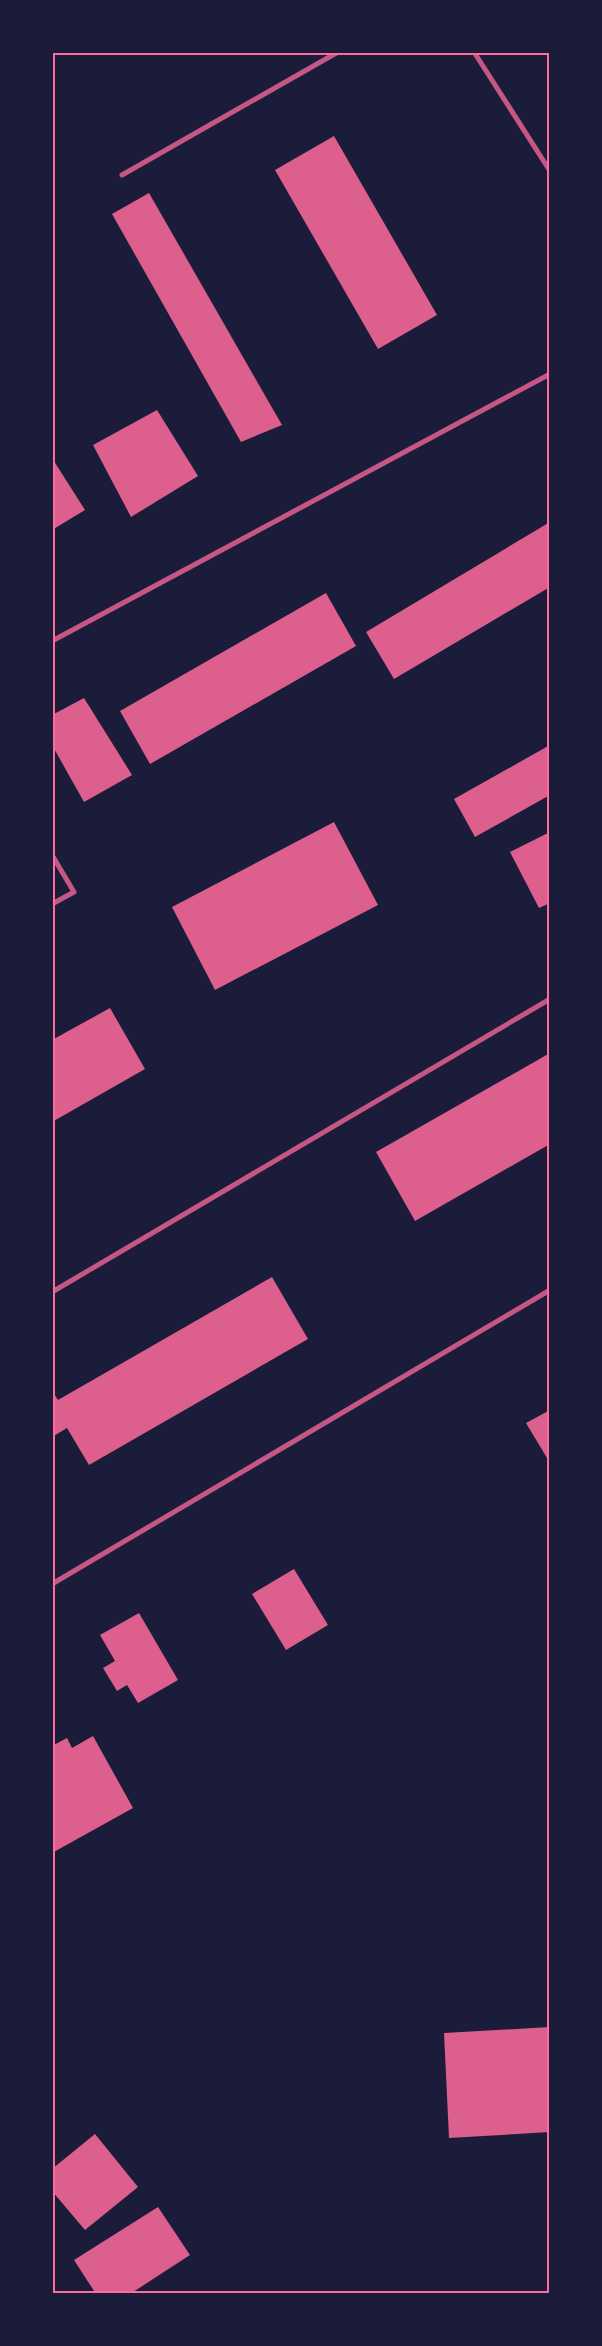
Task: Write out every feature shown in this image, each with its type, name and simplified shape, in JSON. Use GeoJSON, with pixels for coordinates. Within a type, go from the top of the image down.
{"type":"FeatureCollection","features":[{"type":"Feature","properties":{"kind":"street"},"geometry":{"type":"LineString","coordinates":[[122,176],[338,52]]}},
{"type":"Feature","properties":{"kind":"street"},"geometry":{"type":"LineString","coordinates":[[474,52],[550,171]]}},
{"type":"Feature","properties":{"kind":"street"},"geometry":{"type":"LineString","coordinates":[[52,641],[550,374]]}},
{"type":"Feature","properties":{"kind":"street"},"geometry":{"type":"LineString","coordinates":[[52,855],[74,892],[52,904]]}},
{"type":"Feature","properties":{"kind":"street"},"geometry":{"type":"LineString","coordinates":[[52,1292],[550,999]]}},
{"type":"Feature","properties":{"kind":"street"},"geometry":{"type":"LineString","coordinates":[[52,1584],[550,1290]]}},
{"type":"Feature","properties":{"kind":"building"},"geometry":{"type":"Polygon","coordinates":[[[334,136],[437,315],[378,349],[275,170],[334,136]]]}},
{"type":"Feature","properties":{"kind":"building"},"geometry":{"type":"Polygon","coordinates":[[[149,193],[282,425],[241,442],[112,214],[149,193]]]}},
{"type":"Feature","properties":{"kind":"building"},"geometry":{"type":"Polygon","coordinates":[[[157,410],[198,476],[131,517],[93,445],[157,410]]]}},
{"type":"Feature","properties":{"kind":"building"},"geometry":{"type":"Polygon","coordinates":[[[52,458],[85,510],[52,530],[52,458]]]}},
{"type":"Feature","properties":{"kind":"building"},"geometry":{"type":"Polygon","coordinates":[[[550,522],[550,587],[394,679],[366,632],[550,522]]]}},
{"type":"Feature","properties":{"kind":"building"},"geometry":{"type":"Polygon","coordinates":[[[326,593],[356,646],[150,764],[120,711],[326,593]]]}},
{"type":"Feature","properties":{"kind":"building"},"geometry":{"type":"Polygon","coordinates":[[[84,698],[132,775],[84,802],[52,745],[52,715],[84,698]]]}},
{"type":"Feature","properties":{"kind":"building"},"geometry":{"type":"Polygon","coordinates":[[[550,745],[550,795],[475,837],[454,799],[550,745]]]}},
{"type":"Feature","properties":{"kind":"building"},"geometry":{"type":"Polygon","coordinates":[[[334,822],[378,905],[215,990],[172,907],[334,822]]]}},
{"type":"Feature","properties":{"kind":"building"},"geometry":{"type":"Polygon","coordinates":[[[550,832],[550,903],[539,908],[510,852],[550,832]]]}},
{"type":"Feature","properties":{"kind":"building"},"geometry":{"type":"Polygon","coordinates":[[[110,1008],[145,1069],[52,1122],[52,1040],[110,1008]]]}},
{"type":"Feature","properties":{"kind":"building"},"geometry":{"type":"Polygon","coordinates":[[[550,1053],[550,1144],[415,1221],[376,1152],[550,1053]]]}},
{"type":"Feature","properties":{"kind":"building"},"geometry":{"type":"Polygon","coordinates":[[[272,1277],[308,1339],[89,1465],[67,1428],[52,1437],[52,1391],[58,1400],[272,1277]]]}},
{"type":"Feature","properties":{"kind":"building"},"geometry":{"type":"Polygon","coordinates":[[[550,1410],[550,1463],[526,1423],[550,1410]]]}},
{"type":"Feature","properties":{"kind":"building"},"geometry":{"type":"Polygon","coordinates":[[[294,1569],[328,1625],[286,1650],[252,1594],[294,1569]]]}},
{"type":"Feature","properties":{"kind":"building"},"geometry":{"type":"Polygon","coordinates":[[[139,1613],[178,1680],[138,1703],[127,1685],[117,1691],[103,1668],[115,1661],[100,1635],[139,1613]]]}},
{"type":"Feature","properties":{"kind":"building"},"geometry":{"type":"Polygon","coordinates":[[[93,1736],[133,1808],[52,1853],[52,1746],[67,1738],[72,1748],[93,1736]]]}},
{"type":"Feature","properties":{"kind":"building"},"geometry":{"type":"Polygon","coordinates":[[[550,2027],[550,2132],[449,2138],[444,2033],[550,2027]]]}},
{"type":"Feature","properties":{"kind":"building"},"geometry":{"type":"Polygon","coordinates":[[[95,2134],[138,2187],[85,2230],[52,2191],[52,2169],[95,2134]]]}},
{"type":"Feature","properties":{"kind":"building"},"geometry":{"type":"Polygon","coordinates":[[[158,2207],[190,2255],[130,2294],[96,2294],[74,2260],[158,2207]]]}}]}
